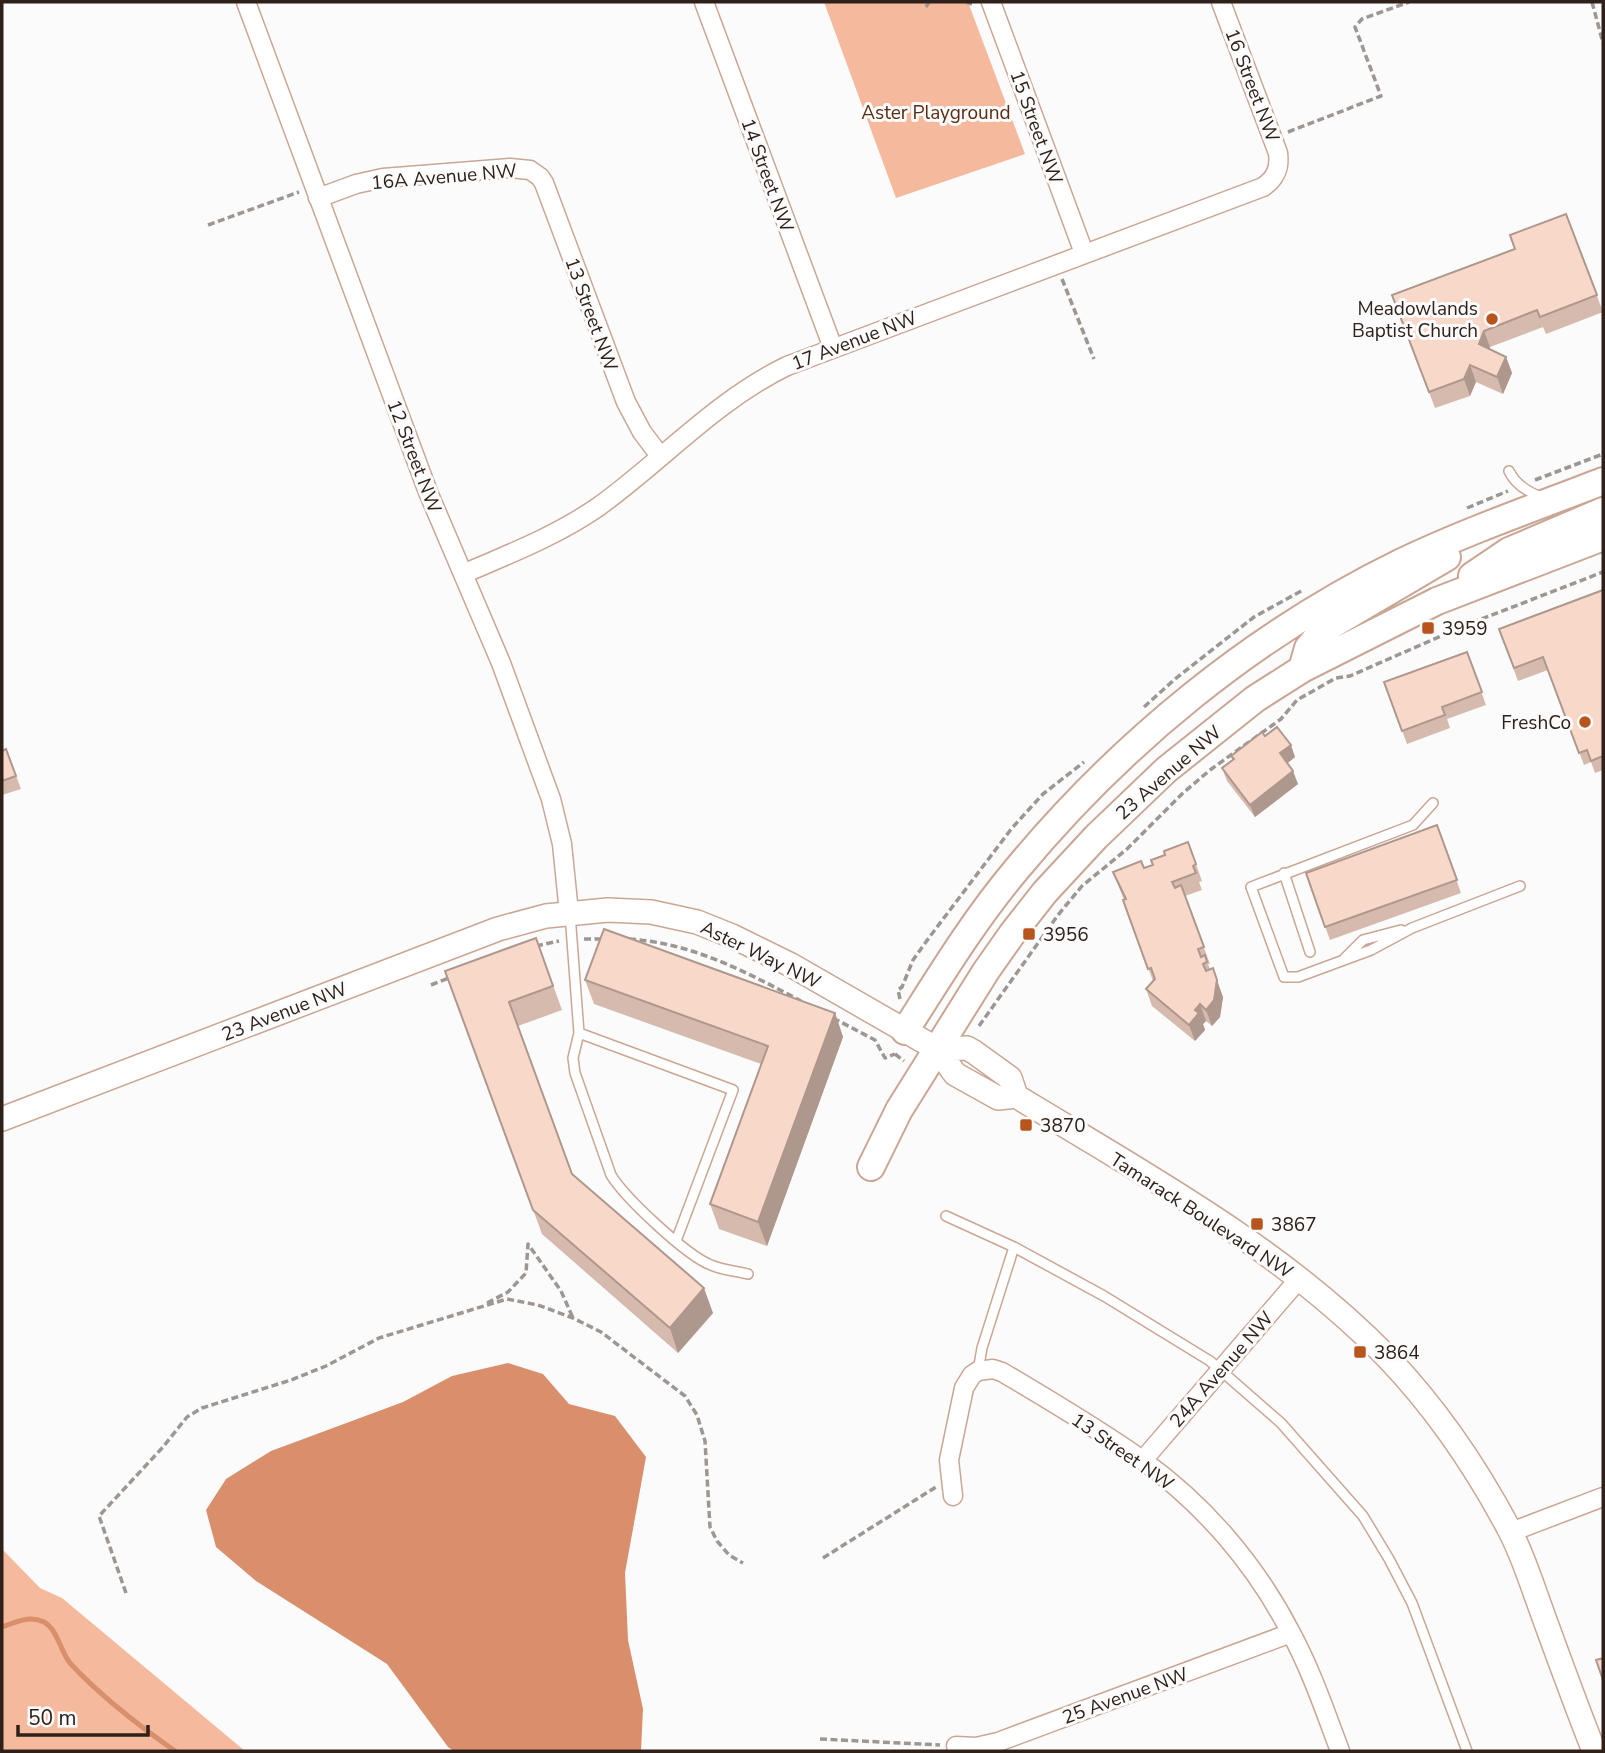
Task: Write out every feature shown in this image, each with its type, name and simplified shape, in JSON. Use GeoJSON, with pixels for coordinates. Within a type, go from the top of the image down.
{"type":"FeatureCollection","features":[{"type":"Feature","properties":{"kind":"main road","name":"23 Avenue NW"},"geometry":{"type":"LineString","coordinates":[[900,1043],[970,930],[1055,824],[1201,689],[1291,624],[1401,563],[1603,481]]}},
{"type":"Feature","properties":{"kind":"main road"},"geometry":{"type":"LineString","coordinates":[[1437,601],[1509,551],[1603,511]]}},
{"type":"Feature","properties":{"kind":"main road"},"geometry":{"type":"LineString","coordinates":[[1302,669],[1308,648],[1314,638],[1323,631],[1432,567],[1505,519]]}},
{"type":"Feature","properties":{"kind":"main road","name":"23 Avenue NW"},"geometry":{"type":"LineString","coordinates":[[871,1167],[898,1110],[1012,934],[1045,892],[1096,837],[1184,755],[1255,699],[1302,669],[1437,601],[1603,537]]}},
{"type":"Feature","properties":{"kind":"main road"},"geometry":{"type":"LineString","coordinates":[[937,1049],[934,1033],[936,1022],[944,1003],[973,957],[1035,874],[1159,725]]}},
{"type":"Feature","properties":{"kind":"street","name":"12 Street NW"},"geometry":{"type":"LineString","coordinates":[[246,2],[309,195],[428,492],[501,663],[554,807],[564,856],[569,913]]}},
{"type":"Feature","properties":{"kind":"street","name":"14 Street NW"},"geometry":{"type":"LineString","coordinates":[[704,2],[833,348]]}},
{"type":"Feature","properties":{"kind":"street","name":"15 Street NW"},"geometry":{"type":"LineString","coordinates":[[991,2],[1084,253]]}},
{"type":"Feature","properties":{"kind":"street","name":"16 Street NW"},"geometry":{"type":"LineString","coordinates":[[1221,2],[1273,138],[1278,153],[1278,170]]}},
{"type":"Feature","properties":{"kind":"street","name":"16A Avenue NW"},"geometry":{"type":"LineString","coordinates":[[309,195],[383,178],[510,168],[530,170]]}},
{"type":"Feature","properties":{"kind":"street","name":"13 Street NW"},"geometry":{"type":"LineString","coordinates":[[530,170],[544,183],[626,402],[642,432],[660,456]]}},
{"type":"Feature","properties":{"kind":"street","name":"17 Avenue NW"},"geometry":{"type":"LineString","coordinates":[[463,574],[581,519],[751,385],[787,366],[1263,187],[1275,177],[1278,170]]}},
{"type":"Feature","properties":{"kind":"street","name":"Aster Way NW"},"geometry":{"type":"LineString","coordinates":[[569,913],[608,910],[651,912],[709,926],[791,965],[900,1043],[937,1049]]}},
{"type":"Feature","properties":{"kind":"street","name":"23 Avenue NW"},"geometry":{"type":"LineString","coordinates":[[2,1119],[498,929],[545,916],[569,913]]}},
{"type":"Feature","properties":{"kind":"street","name":"Tamarack Boulevard NW"},"geometry":{"type":"LineString","coordinates":[[937,1049],[967,1048],[974,1052],[1010,1078],[1016,1096],[1258,1248],[1299,1279],[1372,1342],[1428,1405],[1475,1471],[1511,1532],[1594,1751]]}},
{"type":"Feature","properties":{"kind":"street","name":"24A Avenue NW"},"geometry":{"type":"LineString","coordinates":[[1143,1460],[1299,1279]]}},
{"type":"Feature","properties":{"kind":"street","name":"13 Street NW"},"geometry":{"type":"LineString","coordinates":[[978,1371],[993,1369],[1002,1372],[1143,1460],[1220,1530],[1259,1580],[1291,1633],[1340,1751]]}},
{"type":"Feature","properties":{"kind":"street"},"geometry":{"type":"LineString","coordinates":[[952,1487],[949,1460],[964,1388],[978,1371]]}},
{"type":"Feature","properties":{"kind":"street"},"geometry":{"type":"LineString","coordinates":[[1511,1532],[1603,1497]]}},
{"type":"Feature","properties":{"kind":"street","name":"25 Avenue NW"},"geometry":{"type":"LineString","coordinates":[[956,1746],[976,1747],[998,1742],[1291,1633]]}},
{"type":"Feature","properties":{"kind":"lane"},"geometry":{"type":"LineString","coordinates":[[1509,471],[1516,482],[1531,493],[1556,499]]}},
{"type":"Feature","properties":{"kind":"lane"},"geometry":{"type":"LineString","coordinates":[[1433,803],[1413,825],[1251,887],[1284,977],[1293,978],[1343,961],[1371,950],[1412,928],[1520,886]]}},
{"type":"Feature","properties":{"kind":"lane"},"geometry":{"type":"LineString","coordinates":[[1284,873],[1310,952]]}},
{"type":"Feature","properties":{"kind":"lane"},"geometry":{"type":"LineString","coordinates":[[569,913],[579,1033],[573,1058],[575,1073],[611,1175],[619,1188],[676,1241],[710,1265],[748,1274]]}},
{"type":"Feature","properties":{"kind":"lane"},"geometry":{"type":"LineString","coordinates":[[579,1033],[733,1090],[676,1241]]}},
{"type":"Feature","properties":{"kind":"lane"},"geometry":{"type":"LineString","coordinates":[[946,1216],[1014,1247],[1104,1296],[1221,1370],[1280,1423],[1363,1516],[1412,1603],[1467,1751]]}},
{"type":"Feature","properties":{"kind":"lane"},"geometry":{"type":"LineString","coordinates":[[978,1371],[982,1348],[1014,1247]]}},
{"type":"Feature","properties":{"kind":"path"},"geometry":{"type":"LineString","coordinates":[[926,7],[929,2]]}},
{"type":"Feature","properties":{"kind":"path"},"geometry":{"type":"LineString","coordinates":[[966,2],[972,4]]}},
{"type":"Feature","properties":{"kind":"path"},"geometry":{"type":"LineString","coordinates":[[1273,138],[1381,96],[1355,27],[1362,19],[1409,2]]}},
{"type":"Feature","properties":{"kind":"path"},"geometry":{"type":"LineString","coordinates":[[1592,2],[1603,43]]}},
{"type":"Feature","properties":{"kind":"path"},"geometry":{"type":"LineString","coordinates":[[208,225],[309,195]]}},
{"type":"Feature","properties":{"kind":"path"},"geometry":{"type":"LineString","coordinates":[[1061,276],[1094,359]]}},
{"type":"Feature","properties":{"kind":"path"},"geometry":{"type":"LineString","coordinates":[[1532,482],[1603,454]]}},
{"type":"Feature","properties":{"kind":"path"},"geometry":{"type":"LineString","coordinates":[[974,1031],[1082,886],[1127,849],[1183,793],[1280,719],[1297,700],[1336,678],[1350,676],[1466,625],[1603,572]]}},
{"type":"Feature","properties":{"kind":"path"},"geometry":{"type":"LineString","coordinates":[[1254,617],[1283,599]]}},
{"type":"Feature","properties":{"kind":"path"},"geometry":{"type":"LineString","coordinates":[[529,948],[572,940],[612,939]]}},
{"type":"Feature","properties":{"kind":"path"},"geometry":{"type":"LineString","coordinates":[[624,939],[654,941],[716,958],[807,1004]]}},
{"type":"Feature","properties":{"kind":"path"},"geometry":{"type":"LineString","coordinates":[[431,985],[457,975]]}},
{"type":"Feature","properties":{"kind":"path"},"geometry":{"type":"LineString","coordinates":[[898,990],[900,995]]}},
{"type":"Feature","properties":{"kind":"path"},"geometry":{"type":"LineString","coordinates":[[830,1016],[875,1040],[886,1058],[900,1043]]}},
{"type":"Feature","properties":{"kind":"path"},"geometry":{"type":"LineString","coordinates":[[480,1307],[508,1292],[526,1273],[528,1244],[561,1291],[573,1318]]}},
{"type":"Feature","properties":{"kind":"path"},"geometry":{"type":"LineString","coordinates":[[126,1593],[99,1516],[187,1417],[202,1408],[265,1390],[326,1366],[379,1338],[508,1298],[538,1305],[601,1332],[685,1396],[697,1415],[705,1441],[710,1527],[729,1555],[743,1563]]}},
{"type":"Feature","properties":{"kind":"path"},"geometry":{"type":"LineString","coordinates":[[823,1558],[952,1487]]}},
{"type":"Feature","properties":{"kind":"path"},"geometry":{"type":"LineString","coordinates":[[820,1739],[956,1746]]}},
{"type":"Feature","properties":{"kind":"green space","name":"Aster Playground"},"geometry":{"type":"Polygon","coordinates":[[[824,2],[968,2],[1025,154],[896,198],[824,2]]]}},
{"type":"Feature","properties":{"kind":"green space"},"geometry":{"type":"Polygon","coordinates":[[[2,1549],[40,1588],[62,1598],[245,1751],[2,1751],[2,1549]]]}},
{"type":"Feature","properties":{"kind":"shaded area"},"geometry":{"type":"Polygon","coordinates":[[[508,1363],[543,1374],[569,1404],[615,1416],[646,1457],[625,1573],[628,1640],[643,1709],[641,1751],[454,1751],[448,1747],[387,1664],[256,1581],[216,1547],[206,1510],[226,1479],[271,1451],[403,1402],[452,1376],[508,1363]]]}},
{"type":"Feature","properties":{"kind":"building","name":"Meadowlands Baptist Church"},"geometry":{"type":"Polygon","coordinates":[[[1566,214],[1597,295],[1540,317],[1537,310],[1484,331],[1479,344],[1506,357],[1497,377],[1470,365],[1464,379],[1429,392],[1392,295],[1515,249],[1510,235],[1566,214]]]}},
{"type":"Feature","properties":{"kind":"building","name":"FreshCo"},"geometry":{"type":"Polygon","coordinates":[[[1603,590],[1603,756],[1591,761],[1587,750],[1579,753],[1543,657],[1514,668],[1499,629],[1603,590]]]}},
{"type":"Feature","properties":{"kind":"building"},"geometry":{"type":"Polygon","coordinates":[[[1467,652],[1482,692],[1442,707],[1445,715],[1402,731],[1384,682],[1467,652]]]}},
{"type":"Feature","properties":{"kind":"building"},"geometry":{"type":"Polygon","coordinates":[[[1277,727],[1291,745],[1280,753],[1293,771],[1250,805],[1222,768],[1234,759],[1231,756],[1262,732],[1265,736],[1277,727]]]}},
{"type":"Feature","properties":{"kind":"building"},"geometry":{"type":"Polygon","coordinates":[[[6,749],[16,776],[2,781],[2,751],[6,749]]]}},
{"type":"Feature","properties":{"kind":"building"},"geometry":{"type":"Polygon","coordinates":[[[1437,825],[1457,880],[1325,927],[1306,873],[1437,825]]]}},
{"type":"Feature","properties":{"kind":"building"},"geometry":{"type":"Polygon","coordinates":[[[1188,842],[1196,864],[1193,866],[1196,873],[1172,882],[1175,888],[1181,885],[1204,947],[1198,949],[1201,957],[1205,955],[1207,962],[1203,964],[1206,971],[1213,968],[1217,980],[1214,1000],[1206,1010],[1200,1004],[1195,1010],[1199,1013],[1189,1025],[1146,989],[1155,979],[1151,968],[1148,969],[1123,900],[1126,899],[1113,872],[1141,861],[1144,868],[1153,865],[1151,860],[1165,855],[1164,851],[1188,842]]]}},
{"type":"Feature","properties":{"kind":"building"},"geometry":{"type":"Polygon","coordinates":[[[604,929],[835,1013],[758,1222],[710,1204],[768,1046],[585,980],[604,929]]]}},
{"type":"Feature","properties":{"kind":"building"},"geometry":{"type":"Polygon","coordinates":[[[536,938],[553,986],[509,1002],[572,1174],[704,1288],[670,1328],[533,1210],[445,971],[536,938]]]}},
{"type":"Feature","properties":{"kind":"building"},"geometry":{"type":"Polygon","coordinates":[[[1603,1658],[1603,1680],[1596,1660],[1603,1658]]]}},
{"type":"Feature","properties":{"kind":"waterway"},"geometry":{"type":"LineString","coordinates":[[2,1627],[28,1619],[44,1622],[53,1630],[70,1663],[94,1687],[175,1751]]}},
{"type":"Feature","properties":{"kind":"place","name":"Meadowlands Baptist Church"},"geometry":{"type":"Point","coordinates":[1492,319]}},
{"type":"Feature","properties":{"kind":"place","name":"3959"},"geometry":{"type":"Point","coordinates":[1428,628]}},
{"type":"Feature","properties":{"kind":"place","name":"FreshCo"},"geometry":{"type":"Point","coordinates":[1585,722]}},
{"type":"Feature","properties":{"kind":"place","name":"3956"},"geometry":{"type":"Point","coordinates":[1029,934]}},
{"type":"Feature","properties":{"kind":"place","name":"3870"},"geometry":{"type":"Point","coordinates":[1026,1125]}},
{"type":"Feature","properties":{"kind":"place","name":"3867"},"geometry":{"type":"Point","coordinates":[1257,1224]}},
{"type":"Feature","properties":{"kind":"place","name":"3864"},"geometry":{"type":"Point","coordinates":[1360,1352]}}]}
